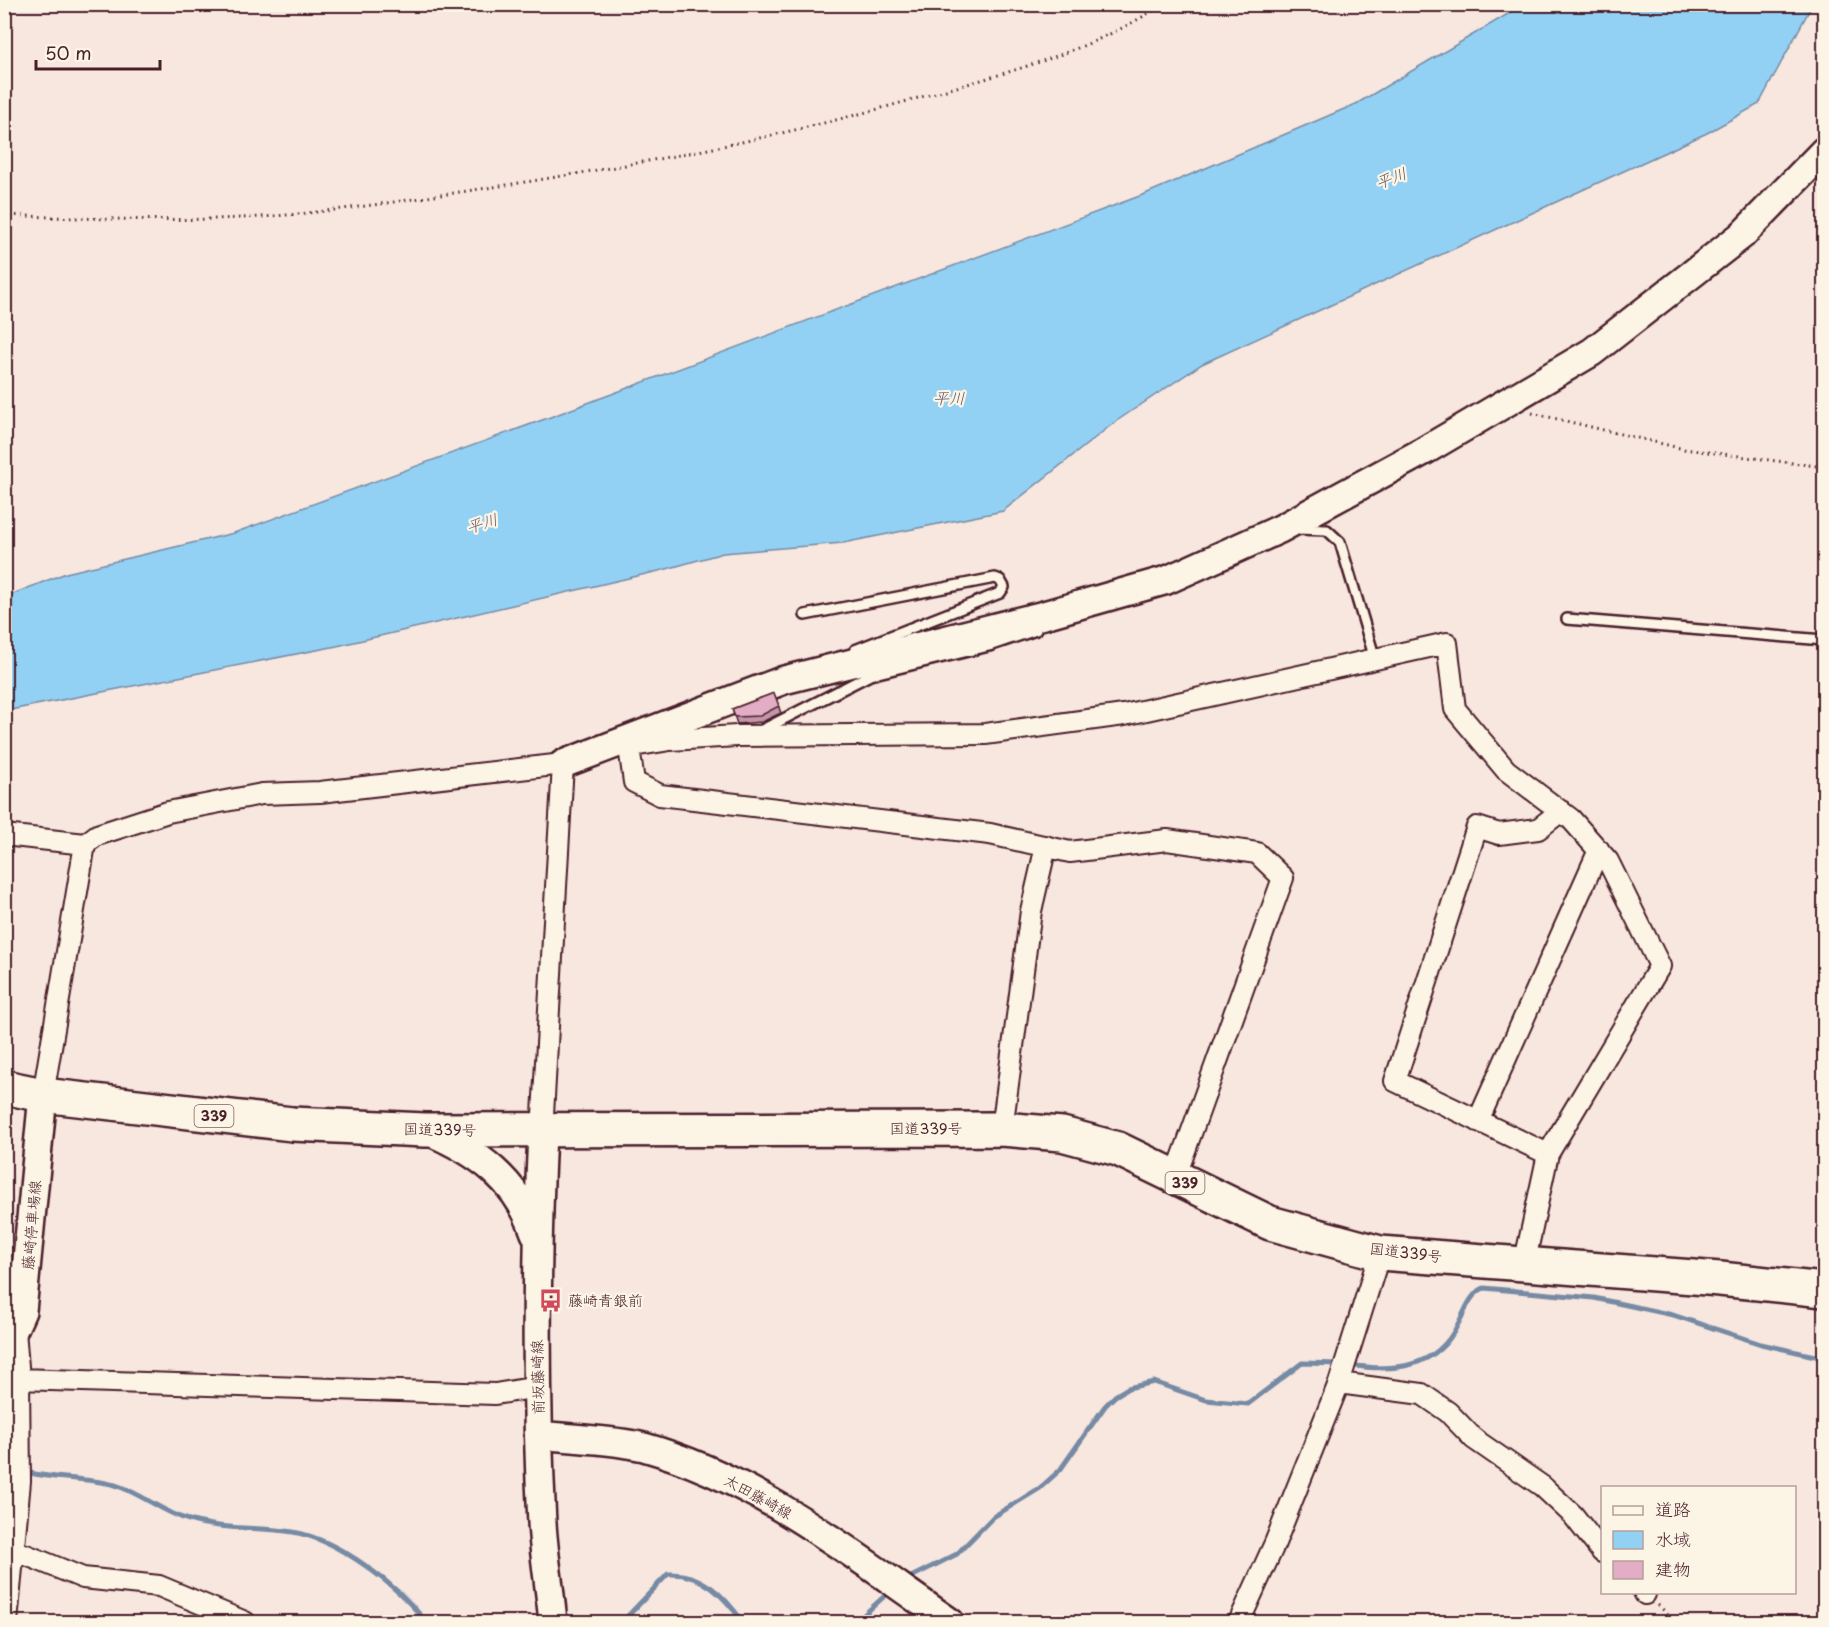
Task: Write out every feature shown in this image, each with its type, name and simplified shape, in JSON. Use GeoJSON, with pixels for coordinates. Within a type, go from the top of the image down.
{"type":"FeatureCollection","features":[{"type":"Feature","properties":{"kind":"highway","name":"国道339号"},"geometry":{"type":"LineString","coordinates":[[4,1087],[43,1095],[292,1124],[426,1130],[542,1132],[1002,1129],[1062,1134],[1118,1149],[1270,1223],[1380,1252],[1720,1279],[1824,1290]]}},
{"type":"Feature","properties":{"kind":"street"},"geometry":{"type":"LineString","coordinates":[[4,835],[85,844],[97,835],[168,812],[262,794],[320,792],[563,764],[624,745],[784,680],[1061,610],[1167,580],[1280,529],[1424,451],[1592,352],[1742,235],[1824,151]]}},
{"type":"Feature","properties":{"kind":"street"},"geometry":{"type":"LineString","coordinates":[[624,745],[749,736],[985,734],[1124,715],[1447,643],[1455,709],[1506,770],[1562,812],[1608,861],[1660,966],[1548,1154],[1524,1265]]}},
{"type":"Feature","properties":{"kind":"street"},"geometry":{"type":"LineString","coordinates":[[624,745],[634,782],[660,795],[990,834],[1070,852],[1167,840],[1257,853],[1283,878],[1175,1178]]}},
{"type":"Feature","properties":{"kind":"street"},"geometry":{"type":"LineString","coordinates":[[542,1132],[563,764]]}},
{"type":"Feature","properties":{"kind":"street"},"geometry":{"type":"LineString","coordinates":[[1548,1154],[1395,1081],[1477,827],[1499,834],[1538,829],[1562,812]]}},
{"type":"Feature","properties":{"kind":"street"},"geometry":{"type":"LineString","coordinates":[[43,1095],[85,844]]}},
{"type":"Feature","properties":{"kind":"street"},"geometry":{"type":"LineString","coordinates":[[1002,1129],[1031,911],[1046,846]]}},
{"type":"Feature","properties":{"kind":"street"},"geometry":{"type":"LineString","coordinates":[[1478,1121],[1599,850]]}},
{"type":"Feature","properties":{"kind":"street","name":"藤崎停車場線"},"geometry":{"type":"LineString","coordinates":[[10,1341],[22,1311],[29,1259],[43,1095]]}},
{"type":"Feature","properties":{"kind":"street"},"geometry":{"type":"LineString","coordinates":[[426,1130],[474,1154],[504,1179],[522,1201],[537,1240]]}},
{"type":"Feature","properties":{"kind":"street","name":"前坂藤崎線"},"geometry":{"type":"LineString","coordinates":[[542,1132],[537,1240],[538,1387],[542,1525],[553,1623]]}},
{"type":"Feature","properties":{"kind":"street"},"geometry":{"type":"LineString","coordinates":[[1239,1623],[1275,1543],[1340,1383],[1380,1252]]}},
{"type":"Feature","properties":{"kind":"street"},"geometry":{"type":"LineString","coordinates":[[7,1623],[20,1481],[19,1379],[10,1341]]}},
{"type":"Feature","properties":{"kind":"street"},"geometry":{"type":"LineString","coordinates":[[19,1379],[495,1394],[538,1387]]}},
{"type":"Feature","properties":{"kind":"street"},"geometry":{"type":"LineString","coordinates":[[1340,1383],[1422,1394],[1448,1412],[1474,1439],[1542,1486],[1573,1515],[1601,1551]]}},
{"type":"Feature","properties":{"kind":"street","name":"太田藤崎線"},"geometry":{"type":"LineString","coordinates":[[540,1436],[641,1447],[699,1464],[770,1499],[950,1623]]}},
{"type":"Feature","properties":{"kind":"street"},"geometry":{"type":"LineString","coordinates":[[14,1550],[83,1578],[159,1586],[245,1623]]}},
{"type":"Feature","properties":{"kind":"lane"},"geometry":{"type":"LineString","coordinates":[[1280,529],[1327,530],[1340,542],[1375,659]]}},
{"type":"Feature","properties":{"kind":"lane"},"geometry":{"type":"LineString","coordinates":[[784,680],[1000,593],[1004,587],[1000,580],[995,578],[805,615]]}},
{"type":"Feature","properties":{"kind":"lane"},"geometry":{"type":"LineString","coordinates":[[749,736],[870,675],[989,646],[1046,626],[1061,610]]}},
{"type":"Feature","properties":{"kind":"lane"},"geometry":{"type":"LineString","coordinates":[[1567,618],[1824,640]]}},
{"type":"Feature","properties":{"kind":"path"},"geometry":{"type":"LineString","coordinates":[[4,215],[99,219],[259,217],[356,208],[650,162],[843,119],[1019,68],[1080,46],[1143,18],[1163,4]]}},
{"type":"Feature","properties":{"kind":"path"},"geometry":{"type":"LineString","coordinates":[[1524,413],[1536,413],[1684,449],[1824,467]]}},
{"type":"Feature","properties":{"kind":"path"},"geometry":{"type":"LineString","coordinates":[[1645,1594],[1676,1623]]}},
{"type":"Feature","properties":{"kind":"water","name":"平川"},"geometry":{"type":"Polygon","coordinates":[[[1523,5],[1812,5],[1759,104],[1707,133],[1202,364],[1115,422],[1003,511],[843,543],[723,553],[663,570],[337,646],[5,711],[5,597],[66,573],[234,533],[1145,194],[1356,104],[1523,5]]]}},
{"type":"Feature","properties":{"kind":"building"},"geometry":{"type":"Polygon","coordinates":[[[774,693],[779,706],[760,716],[735,717],[732,709],[774,693]]]}},
{"type":"Feature","properties":{"kind":"waterway"},"geometry":{"type":"LineString","coordinates":[[1350,1365],[1398,1367],[1426,1359],[1449,1339],[1471,1299],[1484,1288],[1594,1298],[1673,1315],[1761,1344],[1824,1358]]}},
{"type":"Feature","properties":{"kind":"waterway"},"geometry":{"type":"LineString","coordinates":[[905,1580],[957,1554],[993,1517],[1040,1488],[1060,1470],[1105,1406],[1128,1388],[1154,1382],[1206,1400],[1248,1404],[1302,1363],[1341,1364]]}},
{"type":"Feature","properties":{"kind":"waterway"},"geometry":{"type":"LineString","coordinates":[[4,1463],[44,1476],[115,1485],[179,1517],[202,1523],[293,1532],[330,1544],[367,1566],[400,1594],[426,1622]]}},
{"type":"Feature","properties":{"kind":"waterway"},"geometry":{"type":"LineString","coordinates":[[622,1622],[668,1574],[680,1574],[702,1581],[720,1595],[743,1622]]}},
{"type":"Feature","properties":{"kind":"waterway"},"geometry":{"type":"LineString","coordinates":[[856,1622],[890,1591]]}},
{"type":"Feature","properties":{"kind":"place","name":"藤崎青銀前"},"geometry":{"type":"Point","coordinates":[550,1301]}}]}
